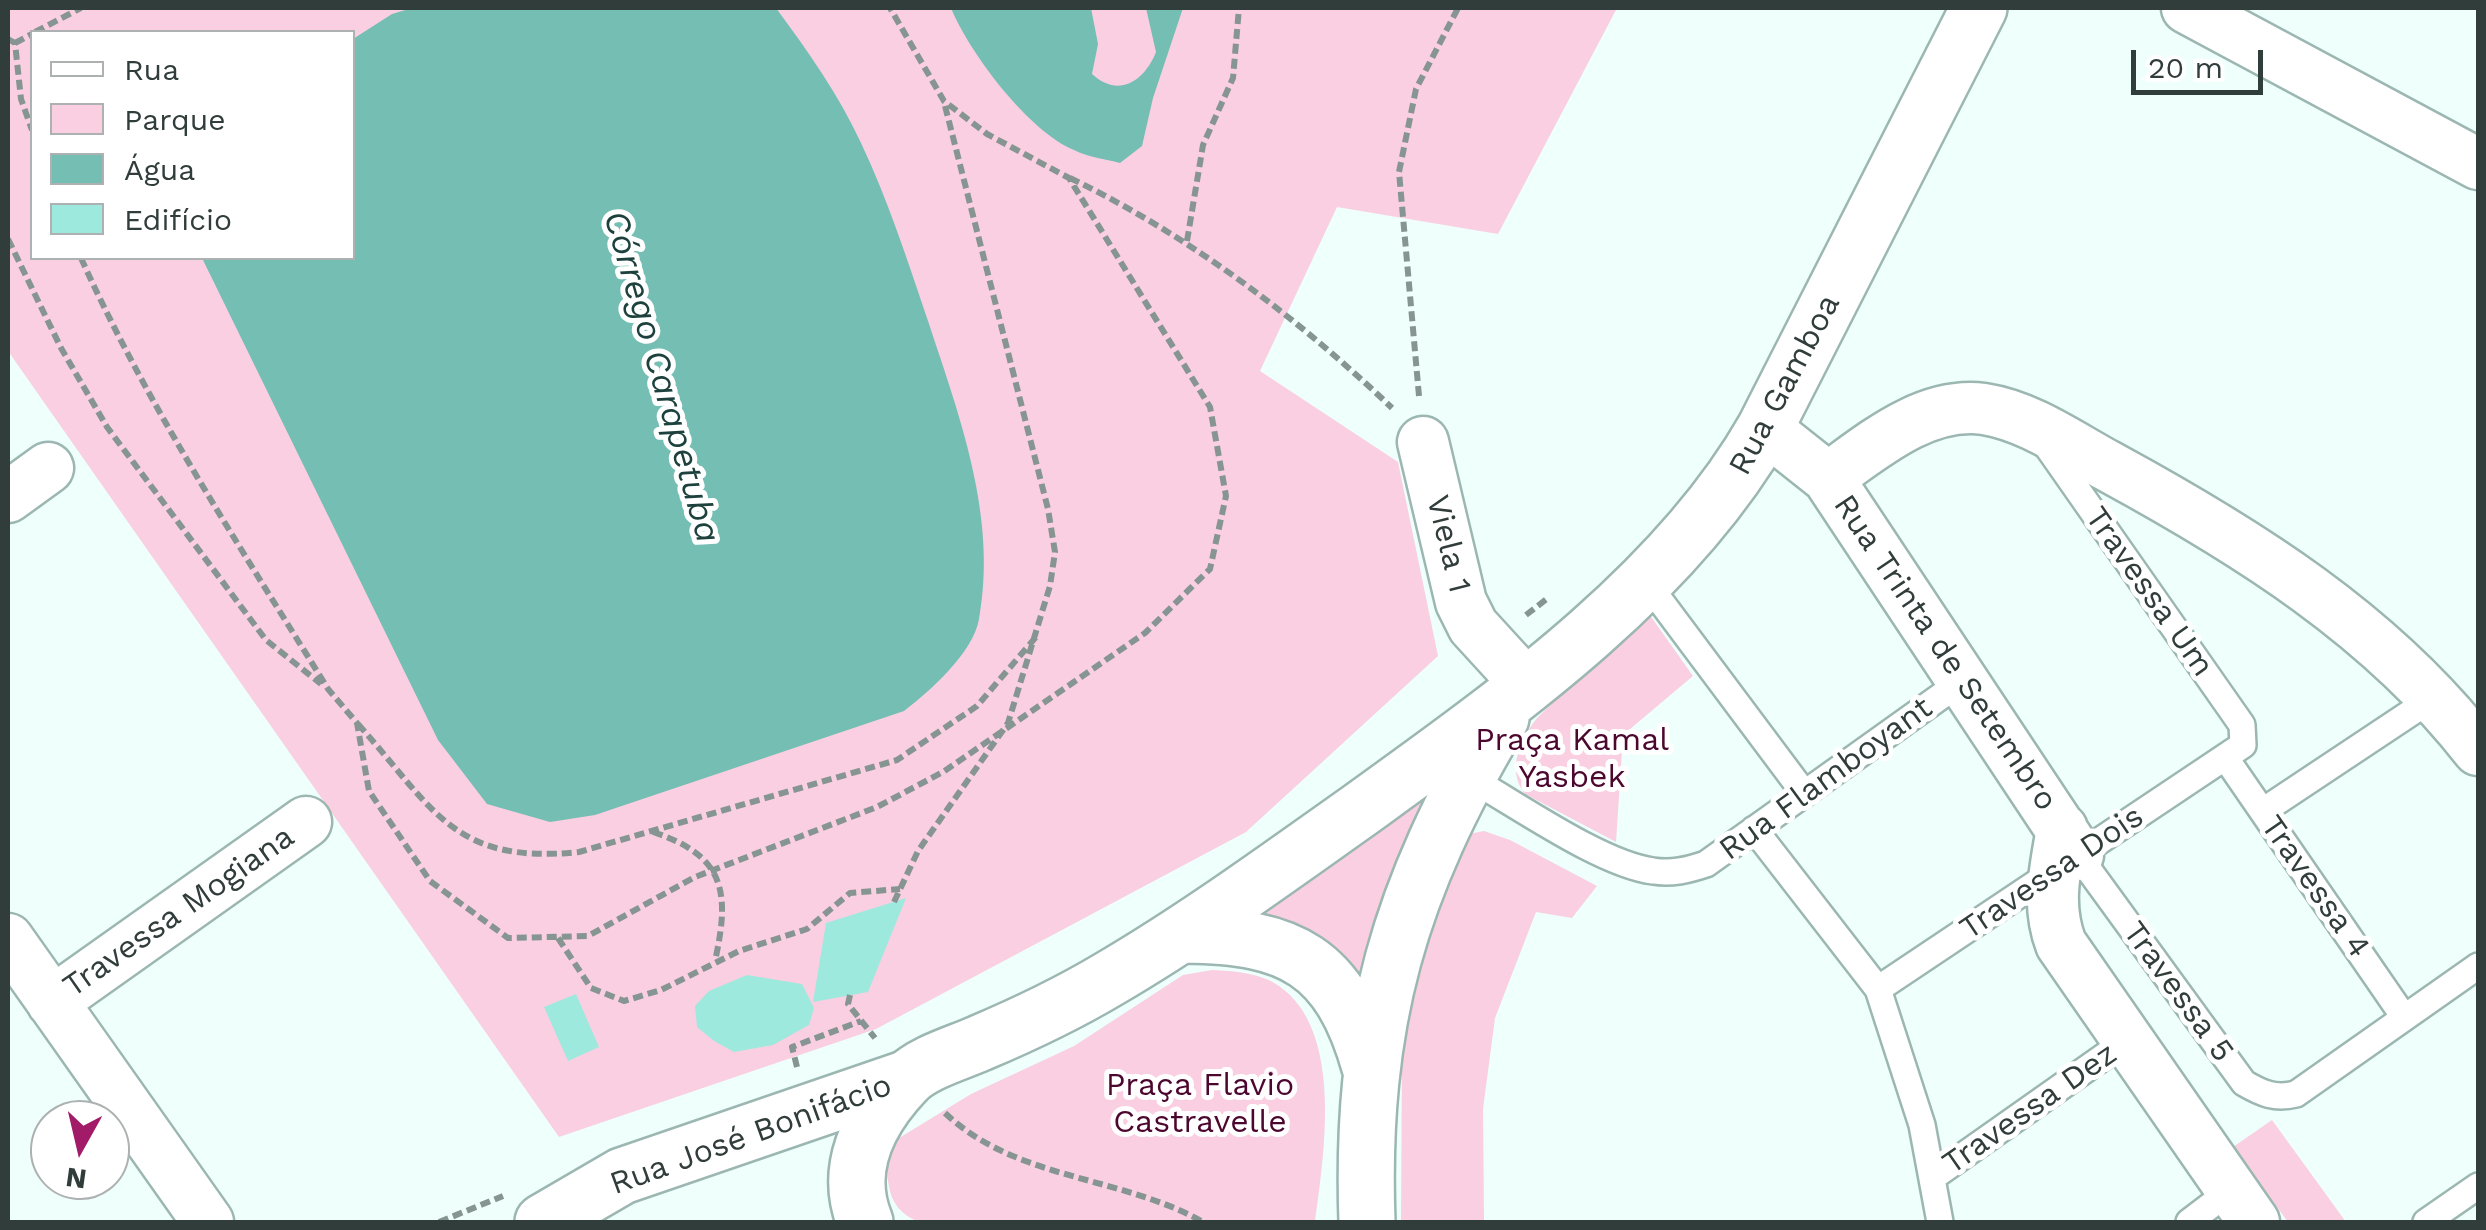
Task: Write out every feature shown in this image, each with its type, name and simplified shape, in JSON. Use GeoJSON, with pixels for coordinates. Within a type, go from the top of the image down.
{"type":"FeatureCollection","features":[{"type":"Feature","properties":{"kind":"main road","name":"Rua Gamboa"},"geometry":{"type":"LineString","coordinates":[[1185,934],[1518,694],[1702,524],[1733,484],[1765,428],[1978,8]]}},
{"type":"Feature","properties":{"kind":"main road","name":"Rua Gamboa"},"geometry":{"type":"LineString","coordinates":[[1361,1212],[1370,1066],[1380,1000],[1397,938],[1437,832],[1466,776],[1518,694]]}},
{"type":"Feature","properties":{"kind":"main road"},"geometry":{"type":"LineString","coordinates":[[1185,934],[1239,936],[1287,950],[1327,978],[1356,1019],[1370,1066]]}},
{"type":"Feature","properties":{"kind":"main road","name":"Rua José Bonifácio"},"geometry":{"type":"LineString","coordinates":[[543,1222],[622,1176],[908,1078],[1061,1008],[1185,934]]}},
{"type":"Feature","properties":{"kind":"main road"},"geometry":{"type":"LineString","coordinates":[[865,1222],[855,1198],[859,1158],[868,1129],[908,1078]]}},
{"type":"Feature","properties":{"kind":"street"},"geometry":{"type":"LineString","coordinates":[[2187,8],[2478,164]]}},
{"type":"Feature","properties":{"kind":"street","name":"Rua Trinta de Setembro"},"geometry":{"type":"LineString","coordinates":[[1828,478],[1900,428],[1946,411],[1983,409],[2031,424],[2208,520],[2263,557],[2398,658],[2436,696],[2478,750]]}},
{"type":"Feature","properties":{"kind":"street","name":"Rua Trinta de Setembro"},"geometry":{"type":"LineString","coordinates":[[1765,428],[1828,478],[1966,679],[2065,851]]}},
{"type":"Feature","properties":{"kind":"street","name":"Viela 1"},"geometry":{"type":"LineString","coordinates":[[1423,442],[1461,602],[1518,694]]}},
{"type":"Feature","properties":{"kind":"street"},"geometry":{"type":"LineString","coordinates":[[8,497],[48,468]]}},
{"type":"Feature","properties":{"kind":"street","name":"Travessa Mogiana"},"geometry":{"type":"LineString","coordinates":[[52,1002],[306,822]]}},
{"type":"Feature","properties":{"kind":"street"},"geometry":{"type":"LineString","coordinates":[[2065,851],[2052,920],[2061,944],[2243,1206]]}},
{"type":"Feature","properties":{"kind":"street"},"geometry":{"type":"LineString","coordinates":[[8,939],[208,1222]]}},
{"type":"Feature","properties":{"kind":"lane","name":"Travessa Um"},"geometry":{"type":"LineString","coordinates":[[2031,424],[2242,724],[2243,745],[2225,757]]}},
{"type":"Feature","properties":{"kind":"lane"},"geometry":{"type":"LineString","coordinates":[[1644,579],[1804,792]]}},
{"type":"Feature","properties":{"kind":"lane","name":"Rua Flamboyant"},"geometry":{"type":"LineString","coordinates":[[1466,776],[1610,856],[1650,871],[1677,873],[1706,864],[1966,679]]}},
{"type":"Feature","properties":{"kind":"lane"},"geometry":{"type":"LineString","coordinates":[[2263,812],[2436,696]]}},
{"type":"Feature","properties":{"kind":"lane","name":"Travessa 4"},"geometry":{"type":"LineString","coordinates":[[2225,757],[2404,1017]]}},
{"type":"Feature","properties":{"kind":"lane","name":"Travessa Dois"},"geometry":{"type":"LineString","coordinates":[[1878,989],[2065,851],[2225,757]]}},
{"type":"Feature","properties":{"kind":"lane"},"geometry":{"type":"LineString","coordinates":[[1754,829],[1878,989],[1922,1125],[1940,1222]]}},
{"type":"Feature","properties":{"kind":"lane","name":"Travessa 5"},"geometry":{"type":"LineString","coordinates":[[2065,851],[2244,1083],[2280,1098],[2296,1094],[2404,1017]]}},
{"type":"Feature","properties":{"kind":"lane"},"geometry":{"type":"LineString","coordinates":[[2404,1017],[2478,966]]}},
{"type":"Feature","properties":{"kind":"lane","name":"Travessa Dez"},"geometry":{"type":"LineString","coordinates":[[1933,1178],[2126,1041]]}},
{"type":"Feature","properties":{"kind":"lane"},"geometry":{"type":"LineString","coordinates":[[2426,1222],[2478,1186]]}},
{"type":"Feature","properties":{"kind":"lane"},"geometry":{"type":"LineString","coordinates":[[2188,1222],[2243,1206]]}},
{"type":"Feature","properties":{"kind":"path"},"geometry":{"type":"LineString","coordinates":[[40,30],[80,8]]}},
{"type":"Feature","properties":{"kind":"path"},"geometry":{"type":"LineString","coordinates":[[890,8],[944,101],[1048,509],[1055,552],[1038,635],[1008,724],[918,851],[894,902]]}},
{"type":"Feature","properties":{"kind":"path"},"geometry":{"type":"LineString","coordinates":[[1187,241],[1203,145],[1233,78],[1239,8]]}},
{"type":"Feature","properties":{"kind":"path"},"geometry":{"type":"LineString","coordinates":[[1423,442],[1399,172],[1416,90],[1458,8]]}},
{"type":"Feature","properties":{"kind":"path"},"geometry":{"type":"LineString","coordinates":[[11,41],[21,99],[30,124]]}},
{"type":"Feature","properties":{"kind":"path"},"geometry":{"type":"LineString","coordinates":[[8,99],[21,99]]}},
{"type":"Feature","properties":{"kind":"path"},"geometry":{"type":"LineString","coordinates":[[944,101],[987,134],[1187,241],[1354,372],[1423,442]]}},
{"type":"Feature","properties":{"kind":"path"},"geometry":{"type":"LineString","coordinates":[[357,723],[369,791],[430,882],[508,938],[588,936],[714,870],[877,808],[942,772],[1144,633],[1210,569],[1226,496],[1210,407],[1069,178]]}},
{"type":"Feature","properties":{"kind":"path"},"geometry":{"type":"LineString","coordinates":[[8,239],[61,348],[108,427],[266,640],[328,689]]}},
{"type":"Feature","properties":{"kind":"path"},"geometry":{"type":"LineString","coordinates":[[82,260],[120,345],[328,689],[455,833],[500,852],[532,857],[580,852],[898,760],[977,706],[1038,635]]}},
{"type":"Feature","properties":{"kind":"path"},"geometry":{"type":"LineString","coordinates":[[652,832],[687,843],[714,870],[725,914],[714,963]]}},
{"type":"Feature","properties":{"kind":"path"},"geometry":{"type":"LineString","coordinates":[[557,937],[591,988],[624,1001],[661,990],[714,963],[806,929],[850,892],[900,890]]}},
{"type":"Feature","properties":{"kind":"path"},"geometry":{"type":"LineString","coordinates":[[850,995],[848,1004],[908,1078],[963,1130],[988,1146],[1150,1199],[1204,1222]]}},
{"type":"Feature","properties":{"kind":"green space"},"geometry":{"type":"Polygon","coordinates":[[[8,8],[1617,8],[1498,234],[1337,207],[1260,371],[1398,462],[1438,656],[1246,832],[876,1029],[559,1137],[8,351],[8,8]]]}},
{"type":"Feature","properties":{"kind":"green space","name":"Praça Kamal Yasbek"},"geometry":{"type":"Polygon","coordinates":[[[1647,611],[1693,676],[1623,735],[1616,842],[1525,794],[1519,785],[1516,765],[1525,736],[1537,718],[1647,611]]]}},
{"type":"Feature","properties":{"kind":"green space"},"geometry":{"type":"Polygon","coordinates":[[[1441,771],[1357,1000],[1245,924],[1441,771]]]}},
{"type":"Feature","properties":{"kind":"green space"},"geometry":{"type":"Polygon","coordinates":[[[1484,831],[1510,840],[1597,886],[1572,918],[1536,912],[1495,1018],[1483,1109],[1484,1222],[1401,1222],[1402,1053],[1413,960],[1468,834],[1484,831]]]}},
{"type":"Feature","properties":{"kind":"green space","name":"Praça Flavio Castravelle"},"geometry":{"type":"Polygon","coordinates":[[[1212,970],[1256,975],[1279,986],[1300,1006],[1313,1032],[1325,1096],[1315,1222],[920,1222],[894,1201],[886,1146],[971,1094],[1074,1046],[1183,975],[1212,970]]]}},
{"type":"Feature","properties":{"kind":"green space"},"geometry":{"type":"Polygon","coordinates":[[[2272,1120],[2346,1222],[2288,1222],[2233,1147],[2272,1120]]]}},
{"type":"Feature","properties":{"kind":"water","name":"Córrego Carapetuba"},"geometry":{"type":"Polygon","coordinates":[[[412,8],[776,8],[833,90],[889,209],[952,393],[979,505],[984,581],[975,632],[949,670],[904,711],[595,815],[550,822],[487,804],[438,740],[203,260],[355,260],[355,38],[392,14],[412,8]]]}},
{"type":"Feature","properties":{"kind":"water"},"geometry":{"type":"Polygon","coordinates":[[[951,8],[1091,8],[1098,44],[1092,74],[1111,85],[1121,85],[1145,71],[1156,52],[1146,8],[1183,8],[1153,98],[1142,146],[1120,163],[1085,154],[1056,140],[1002,88],[971,46],[951,8]]]}},
{"type":"Feature","properties":{"kind":"building"},"geometry":{"type":"Polygon","coordinates":[[[906,898],[868,992],[813,1002],[826,923],[906,898]]]}},
{"type":"Feature","properties":{"kind":"building"},"geometry":{"type":"Polygon","coordinates":[[[747,975],[802,984],[814,1008],[809,1025],[773,1045],[734,1052],[697,1027],[695,1006],[709,991],[747,975]]]}},
{"type":"Feature","properties":{"kind":"building"},"geometry":{"type":"Polygon","coordinates":[[[576,994],[599,1047],[568,1061],[544,1007],[576,994]]]}}]}
